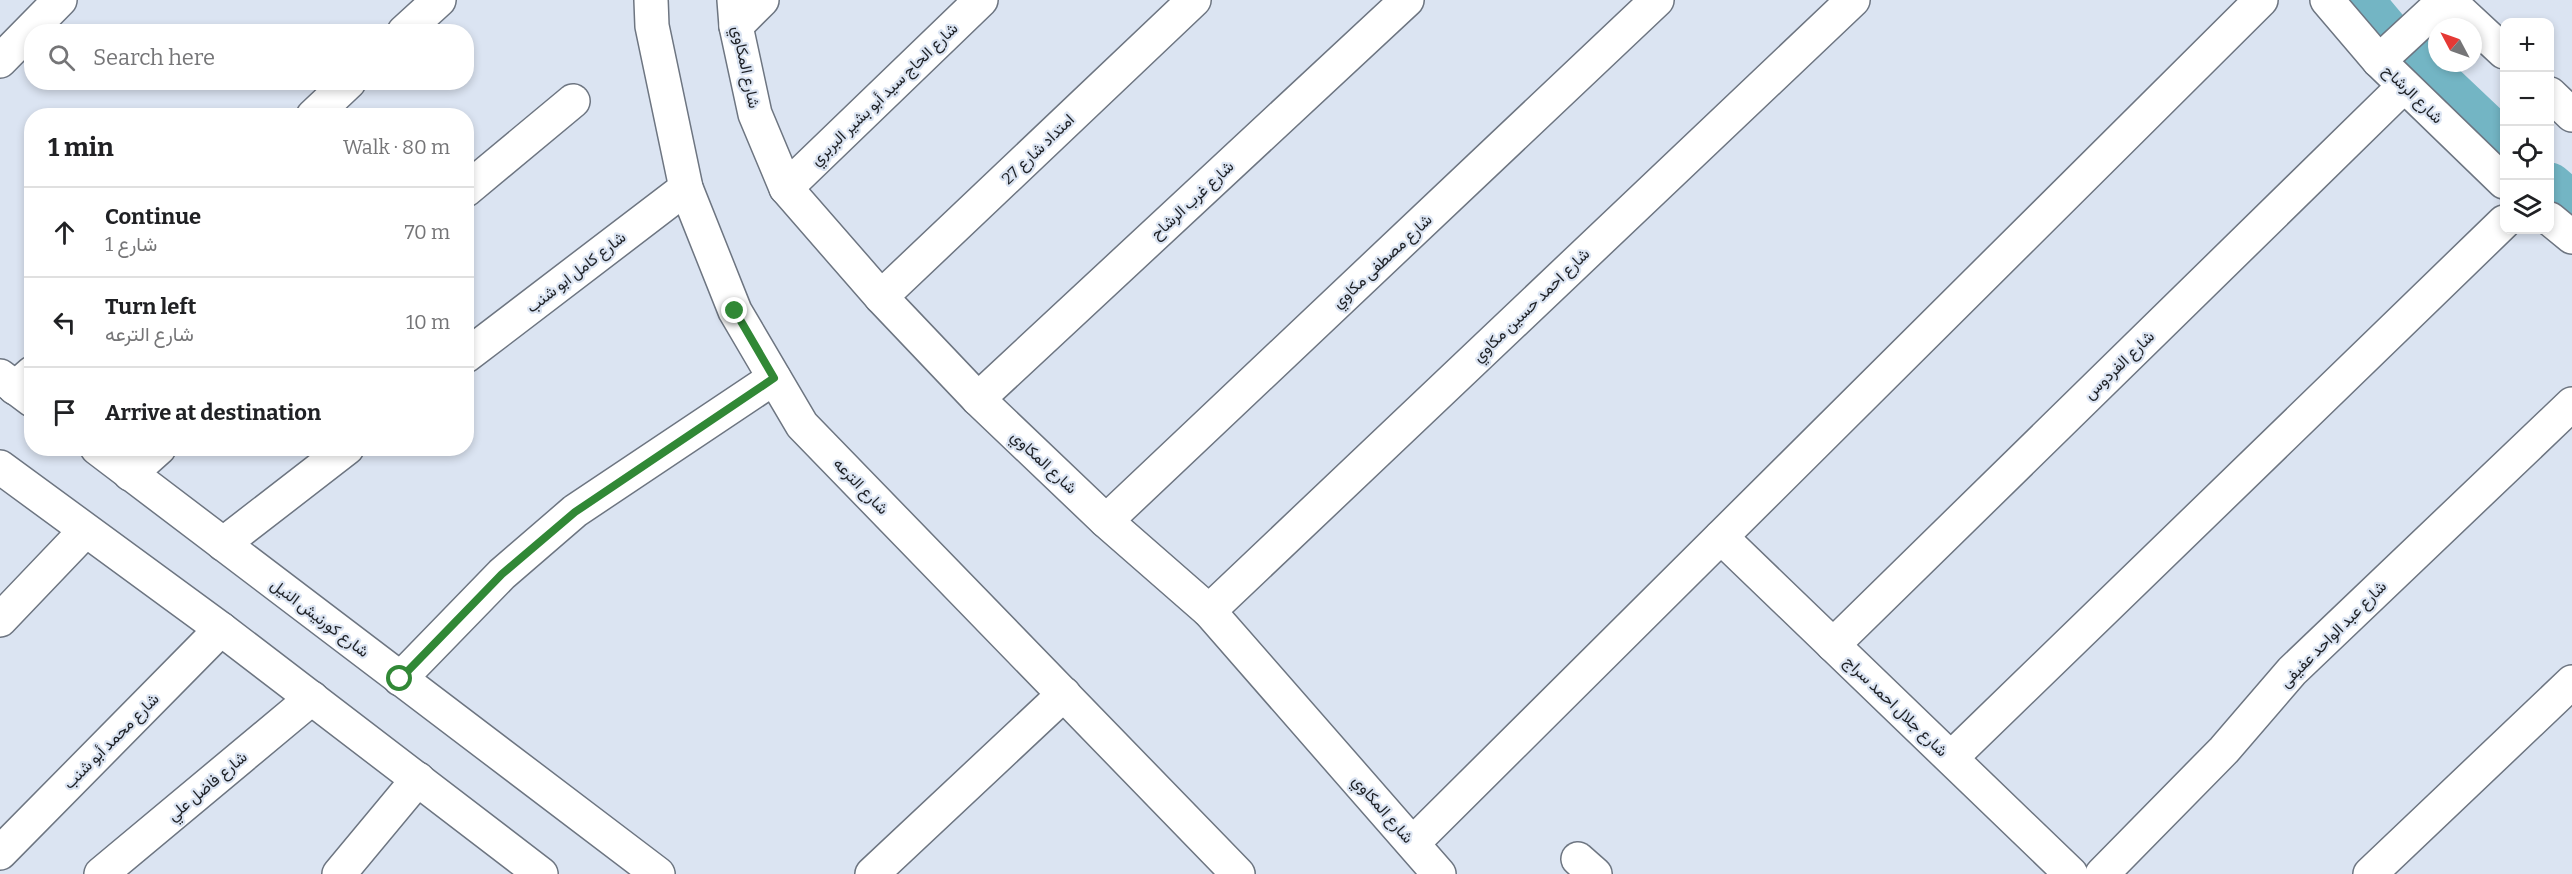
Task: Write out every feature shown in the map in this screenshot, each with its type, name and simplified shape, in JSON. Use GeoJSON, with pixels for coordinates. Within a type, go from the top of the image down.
{"type":"FeatureCollection","features":[{"type":"Feature","properties":{"kind":"main road"},"geometry":{"type":"LineString","coordinates":[[36,24],[60,0]]}},
{"type":"Feature","properties":{"kind":"main road"},"geometry":{"type":"LineString","coordinates":[[413,24],[439,0]]}},
{"type":"Feature","properties":{"kind":"main road","name":"شارع الترعه"},"geometry":{"type":"LineString","coordinates":[[651,0],[652,26],[686,188],[735,311],[802,425],[1239,874]]}},
{"type":"Feature","properties":{"kind":"main road"},"geometry":{"type":"LineString","coordinates":[[735,13],[762,0]]}},
{"type":"Feature","properties":{"kind":"main road","name":"شارع الحاج سيد أبو بشير البربري"},"geometry":{"type":"LineString","coordinates":[[786,188],[981,0]]}},
{"type":"Feature","properties":{"kind":"main road","name":"امتداد شارع 27"},"geometry":{"type":"LineString","coordinates":[[881,297],[1194,0]]}},
{"type":"Feature","properties":{"kind":"main road","name":"شارع غرب الرشاح"},"geometry":{"type":"LineString","coordinates":[[978,399],[1407,0]]}},
{"type":"Feature","properties":{"kind":"main road","name":"شارع مصطفى مكاوي"},"geometry":{"type":"LineString","coordinates":[[1106,521],[1657,0]]}},
{"type":"Feature","properties":{"kind":"main road","name":"شارع احمد حسين مكاوي"},"geometry":{"type":"LineString","coordinates":[[1209,611],[1853,0]]}},
{"type":"Feature","properties":{"kind":"main road"},"geometry":{"type":"LineString","coordinates":[[1413,843],[2261,0]]}},
{"type":"Feature","properties":{"kind":"main road","name":"شارع الرشاح"},"geometry":{"type":"LineString","coordinates":[[2327,0],[2379,61],[2503,180]]}},
{"type":"Feature","properties":{"kind":"main road"},"geometry":{"type":"LineString","coordinates":[[2379,61],[2446,0],[2500,48]]}},
{"type":"Feature","properties":{"kind":"main road","name":"شارع المكاوي"},"geometry":{"type":"LineString","coordinates":[[735,13],[755,114],[786,188],[881,297],[978,399],[1106,521],[1209,611],[1439,874]]}},
{"type":"Feature","properties":{"kind":"main road"},"geometry":{"type":"LineString","coordinates":[[0,61],[24,37]]}},
{"type":"Feature","properties":{"kind":"main road","name":"شارع الفردوس"},"geometry":{"type":"LineString","coordinates":[[1833,645],[2404,86]]}},
{"type":"Feature","properties":{"kind":"main road"},"geometry":{"type":"LineString","coordinates":[[321,108],[341,90]]}},
{"type":"Feature","properties":{"kind":"main road"},"geometry":{"type":"LineString","coordinates":[[2554,98],[2572,115]]}},
{"type":"Feature","properties":{"kind":"main road"},"geometry":{"type":"LineString","coordinates":[[474,183],[573,101]]}},
{"type":"Feature","properties":{"kind":"main road","name":"شارع كامل ابو شنب"},"geometry":{"type":"LineString","coordinates":[[474,350],[686,188]]}},
{"type":"Feature","properties":{"kind":"main road"},"geometry":{"type":"LineString","coordinates":[[2554,222],[2572,237]]}},
{"type":"Feature","properties":{"kind":"main road"},"geometry":{"type":"LineString","coordinates":[[1951,758],[2500,227]]}},
{"type":"Feature","properties":{"kind":"main road"},"geometry":{"type":"LineString","coordinates":[[400,679],[502,574],[575,512],[774,378]]}},
{"type":"Feature","properties":{"kind":"main road","name":"شارع عبد الواحد عفيفى"},"geometry":{"type":"LineString","coordinates":[[2102,874],[2196,780],[2322,642],[2572,404]]}},
{"type":"Feature","properties":{"kind":"main road","name":"شارع كورنيش النيل"},"geometry":{"type":"LineString","coordinates":[[107,456],[658,874]]}},
{"type":"Feature","properties":{"kind":"main road"},"geometry":{"type":"LineString","coordinates":[[130,474],[150,456]]}},
{"type":"Feature","properties":{"kind":"main road"},"geometry":{"type":"LineString","coordinates":[[223,544],[337,456]]}},
{"type":"Feature","properties":{"kind":"main road"},"geometry":{"type":"LineString","coordinates":[[0,467],[221,629],[541,874]]}},
{"type":"Feature","properties":{"kind":"main road"},"geometry":{"type":"LineString","coordinates":[[0,621],[85,531]]}},
{"type":"Feature","properties":{"kind":"main road","name":"شارع جلال احمد سراج"},"geometry":{"type":"LineString","coordinates":[[1721,537],[2072,874]]}},
{"type":"Feature","properties":{"kind":"main road","name":"شارع محمد أبو شنب"},"geometry":{"type":"LineString","coordinates":[[0,854],[221,629]]}},
{"type":"Feature","properties":{"kind":"main road"},"geometry":{"type":"LineString","coordinates":[[2370,874],[2572,682]]}},
{"type":"Feature","properties":{"kind":"main road"},"geometry":{"type":"LineString","coordinates":[[872,874],[1064,694]]}},
{"type":"Feature","properties":{"kind":"main road","name":"شارع فاضل علي"},"geometry":{"type":"LineString","coordinates":[[101,874],[312,698]]}},
{"type":"Feature","properties":{"kind":"main road"},"geometry":{"type":"LineString","coordinates":[[339,874],[418,779]]}},
{"type":"Feature","properties":{"kind":"waterway"},"geometry":{"type":"LineString","coordinates":[[2361,0],[2391,36],[2500,139]]}},
{"type":"Feature","properties":{"kind":"waterway"},"geometry":{"type":"LineString","coordinates":[[2554,188],[2572,204]]}},
{"type":"Feature","properties":{"kind":"route"},"geometry":{"type":"LineString","coordinates":[[400,679],[502,574],[575,512],[774,378],[735,311]]}}]}
